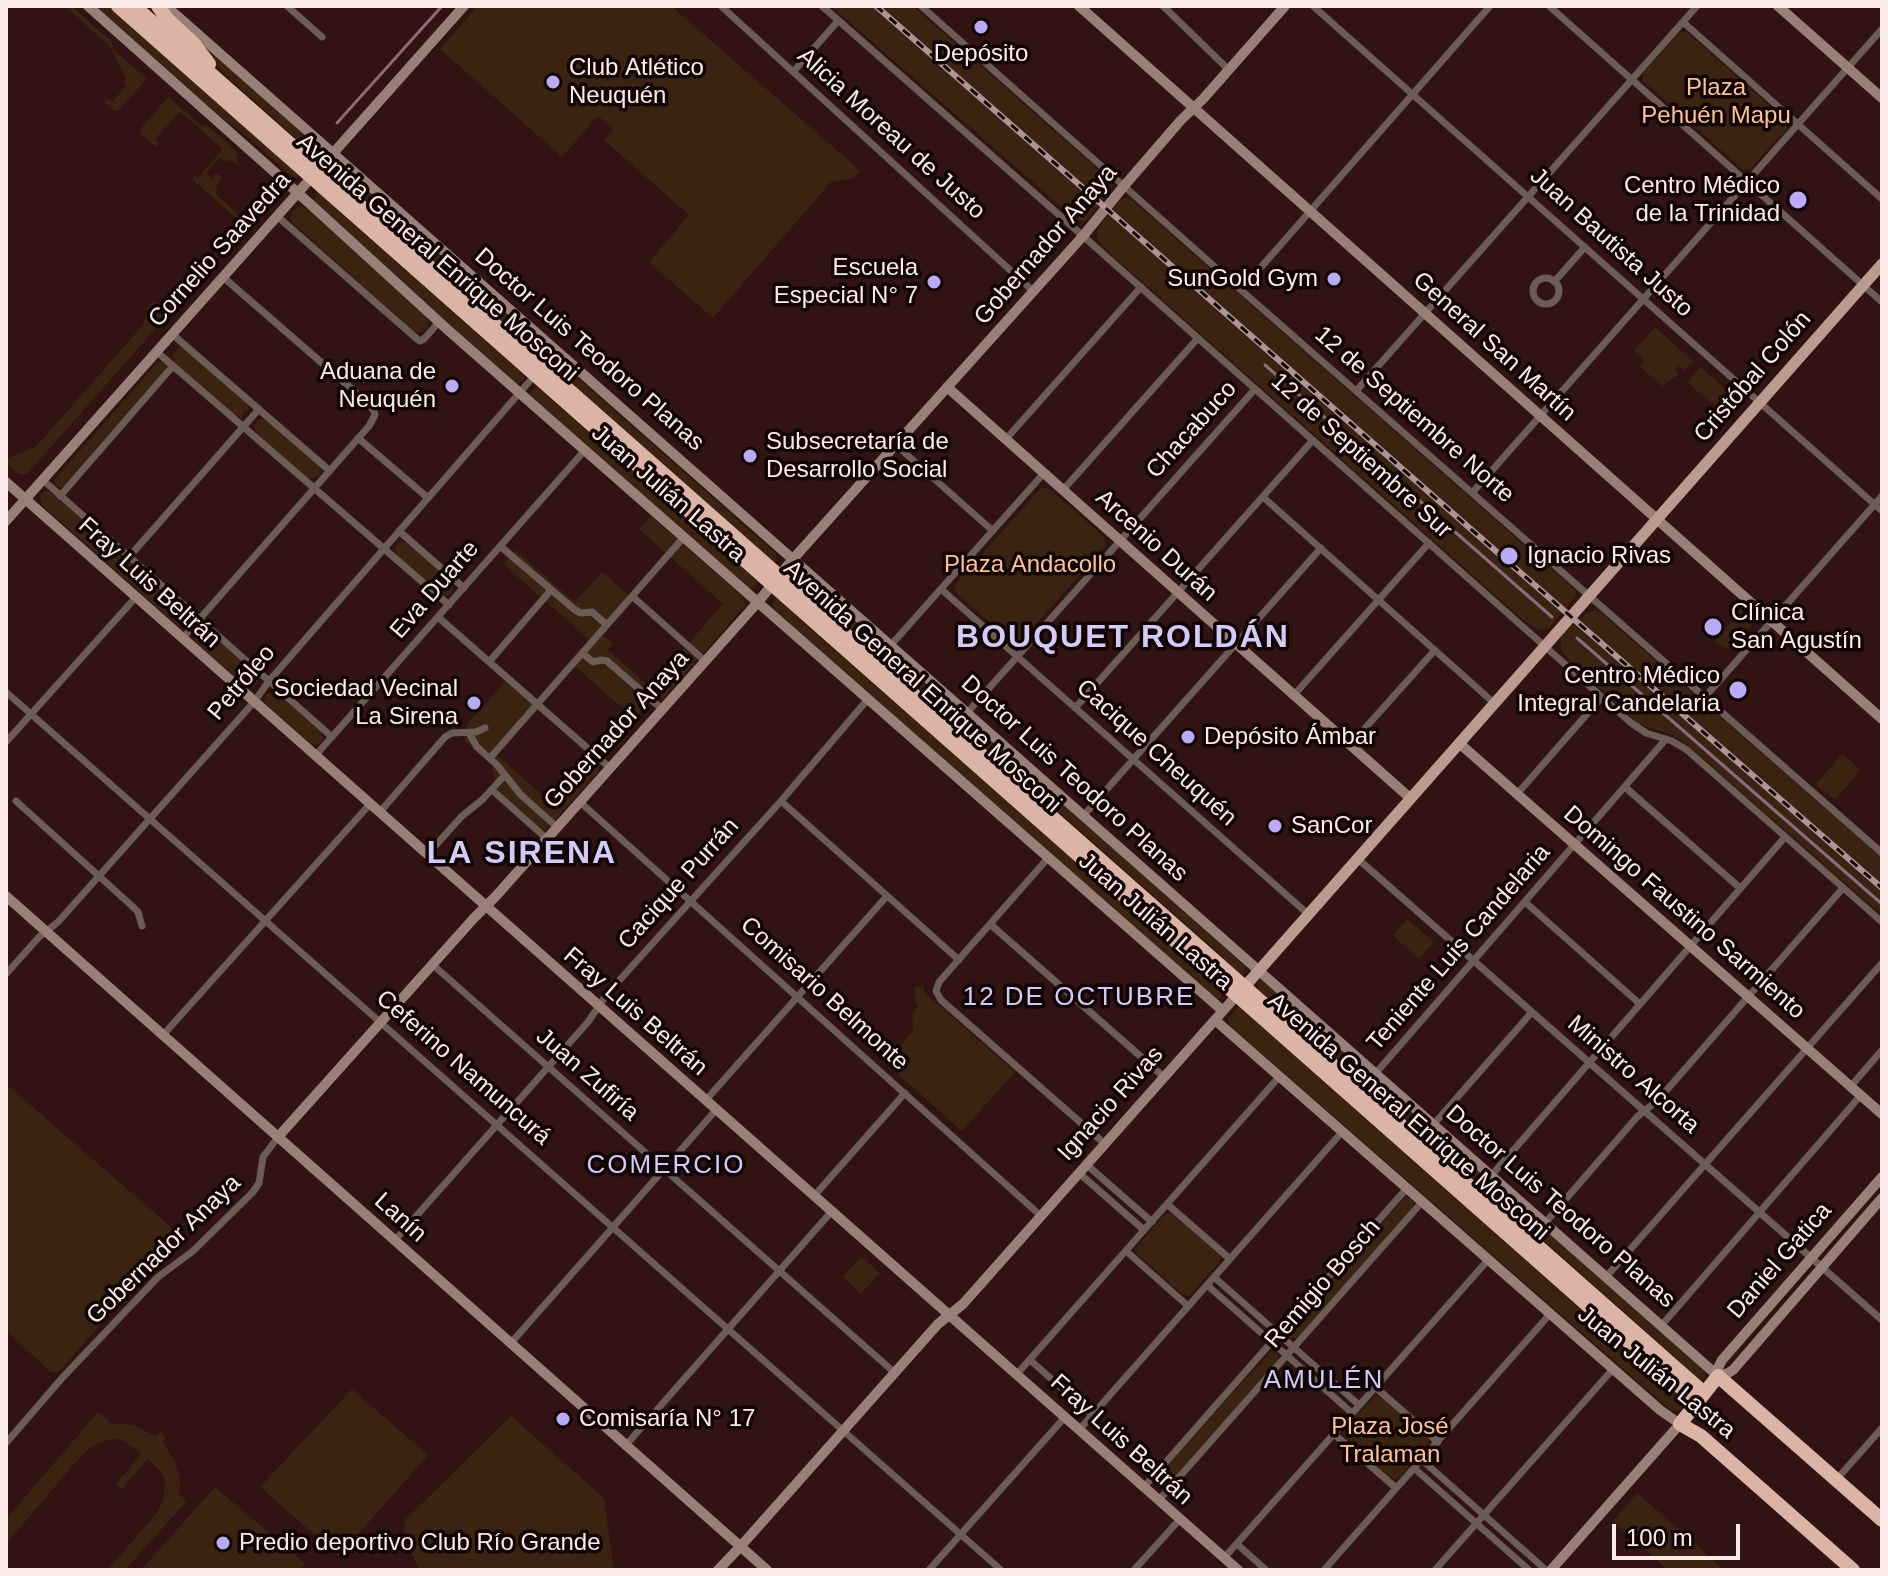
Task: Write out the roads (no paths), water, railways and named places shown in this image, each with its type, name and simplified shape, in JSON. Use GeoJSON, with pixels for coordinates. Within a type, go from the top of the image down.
{"type":"FeatureCollection","features":[{"type":"Feature","properties":{"kind":"highway","name":"Avenida General Enrique Mosconi"},"geometry":{"type":"LineString","coordinates":[[118,6],[315,173],[1701,1397]]}},
{"type":"Feature","properties":{"kind":"highway","name":"Avenida General Enrique Mosconi"},"geometry":{"type":"LineString","coordinates":[[134,6],[229,90],[315,173]]}},
{"type":"Feature","properties":{"kind":"highway"},"geometry":{"type":"LineString","coordinates":[[158,6],[198,49],[229,90]]}},
{"type":"Feature","properties":{"kind":"highway","name":"Daniel Gatica"},"geometry":{"type":"LineString","coordinates":[[1680,1424],[1718,1376]]}},
{"type":"Feature","properties":{"kind":"highway","name":"Doctor Luis Teodoro Planas"},"geometry":{"type":"LineString","coordinates":[[1718,1376],[1882,1520]]}},
{"type":"Feature","properties":{"kind":"highway","name":"Juan Julián Lastra"},"geometry":{"type":"LineString","coordinates":[[1680,1424],[1701,1436],[1853,1570]]}},
{"type":"Feature","properties":{"kind":"main road","name":"Cristóbal Colón"},"geometry":{"type":"LineString","coordinates":[[1658,519],[1882,264]]}},
{"type":"Feature","properties":{"kind":"main road","name":"Ignacio Rivas"},"geometry":{"type":"LineString","coordinates":[[1241,991],[1658,519]]}},
{"type":"Feature","properties":{"kind":"street","name":"Juan Julián Lastra"},"geometry":{"type":"LineString","coordinates":[[88,6],[439,322],[1048,858],[1219,1016],[1279,1077],[1660,1410],[1680,1424]]}},
{"type":"Feature","properties":{"kind":"street","name":"Doctor Luis Teodoro Planas"},"geometry":{"type":"LineString","coordinates":[[166,6],[1718,1376]]}},
{"type":"Feature","properties":{"kind":"street"},"geometry":{"type":"LineString","coordinates":[[287,6],[322,37]]}},
{"type":"Feature","properties":{"kind":"street","name":"Cornelio Saavedra"},"geometry":{"type":"LineString","coordinates":[[6,521],[464,6]]}},
{"type":"Feature","properties":{"kind":"street","name":"Alicia Moreau de Justo"},"geometry":{"type":"LineString","coordinates":[[721,6],[1033,291]]}},
{"type":"Feature","properties":{"kind":"street","name":"12 de Septiembre Sur"},"geometry":{"type":"LineString","coordinates":[[822,6],[1640,730],[1687,750],[1882,922]]}},
{"type":"Feature","properties":{"kind":"street","name":"12 de Septiembre Norte"},"geometry":{"type":"LineString","coordinates":[[921,6],[1882,853]]}},
{"type":"Feature","properties":{"kind":"street"},"geometry":{"type":"LineString","coordinates":[[1163,6],[1229,70]]}},
{"type":"Feature","properties":{"kind":"street","name":"Gobernador Anaya"},"geometry":{"type":"LineString","coordinates":[[6,1443],[63,1377],[158,1277],[193,1251],[253,1192],[259,1183],[263,1157],[278,1137],[580,802],[1285,6]]}},
{"type":"Feature","properties":{"kind":"street","name":"Juan Bautista Justo"},"geometry":{"type":"LineString","coordinates":[[1313,6],[1882,511]]}},
{"type":"Feature","properties":{"kind":"street"},"geometry":{"type":"LineString","coordinates":[[1241,290],[1490,6]]}},
{"type":"Feature","properties":{"kind":"street"},"geometry":{"type":"LineString","coordinates":[[1549,6],[1882,302]]}},
{"type":"Feature","properties":{"kind":"street"},"geometry":{"type":"LineString","coordinates":[[1356,391],[1697,6]]}},
{"type":"Feature","properties":{"kind":"street"},"geometry":{"type":"LineString","coordinates":[[1778,6],[1882,98]]}},
{"type":"Feature","properties":{"kind":"street","name":"General San Martín"},"geometry":{"type":"LineString","coordinates":[[1083,8],[1882,719]]}},
{"type":"Feature","properties":{"kind":"street"},"geometry":{"type":"LineString","coordinates":[[793,72],[838,21]]}},
{"type":"Feature","properties":{"kind":"street"},"geometry":{"type":"LineString","coordinates":[[1683,22],[1882,199]]}},
{"type":"Feature","properties":{"kind":"street"},"geometry":{"type":"LineString","coordinates":[[1472,493],[1882,29]]}},
{"type":"Feature","properties":{"kind":"street"},"geometry":{"type":"LineString","coordinates":[[277,216],[420,341],[439,322]]}},
{"type":"Feature","properties":{"kind":"street"},"geometry":{"type":"LineString","coordinates":[[1554,282],[1585,247]]}},
{"type":"Feature","properties":{"kind":"street"},"geometry":{"type":"LineString","coordinates":[[182,639],[330,471],[375,415],[368,403],[223,277]]}},
{"type":"Feature","properties":{"kind":"street"},"geometry":{"type":"LineString","coordinates":[[1006,439],[1141,287]]}},
{"type":"Feature","properties":{"kind":"street"},"geometry":{"type":"LineString","coordinates":[[172,334],[330,471]]}},
{"type":"Feature","properties":{"kind":"street"},"geometry":{"type":"LineString","coordinates":[[1063,490],[1198,338]]}},
{"type":"Feature","properties":{"kind":"street"},"geometry":{"type":"LineString","coordinates":[[157,352],[449,605]]}},
{"type":"Feature","properties":{"kind":"street"},"geometry":{"type":"LineString","coordinates":[[539,371],[556,360],[570,363]]}},
{"type":"Feature","properties":{"kind":"street","name":"Cornelio Saavedra"},"geometry":{"type":"LineString","coordinates":[[60,496],[173,366]]}},
{"type":"Feature","properties":{"kind":"street","name":"Petróleo"},"geometry":{"type":"LineString","coordinates":[[6,974],[37,939],[58,922],[254,702],[539,371]]}},
{"type":"Feature","properties":{"kind":"street","name":"Arcenio Durán"},"geometry":{"type":"LineString","coordinates":[[947,387],[1410,798]]}},
{"type":"Feature","properties":{"kind":"street","name":"Chacabuco"},"geometry":{"type":"LineString","coordinates":[[967,713],[1255,389]]}},
{"type":"Feature","properties":{"kind":"street"},"geometry":{"type":"LineString","coordinates":[[504,411],[521,403],[541,412]]}},
{"type":"Feature","properties":{"kind":"street"},"geometry":{"type":"LineString","coordinates":[[129,557],[259,409]]}},
{"type":"Feature","properties":{"kind":"street"},"geometry":{"type":"LineString","coordinates":[[358,438],[428,498]]}},
{"type":"Feature","properties":{"kind":"street"},"geometry":{"type":"LineString","coordinates":[[1075,708],[1313,440]]}},
{"type":"Feature","properties":{"kind":"street"},"geometry":{"type":"LineString","coordinates":[[896,445],[993,531]]}},
{"type":"Feature","properties":{"kind":"street","name":"Eva Duarte"},"geometry":{"type":"LineString","coordinates":[[315,756],[585,450]]}},
{"type":"Feature","properties":{"kind":"street"},"geometry":{"type":"LineString","coordinates":[[891,645],[1044,473]]}},
{"type":"Feature","properties":{"kind":"street","name":"Fray Luis Beltrán"},"geometry":{"type":"LineString","coordinates":[[43,480],[332,737]]}},
{"type":"Feature","properties":{"kind":"street","name":"Fray Luis Beltrán"},"geometry":{"type":"LineString","coordinates":[[6,482],[1238,1570]]}},
{"type":"Feature","properties":{"kind":"street"},"geometry":{"type":"LineString","coordinates":[[1705,697],[1882,496]]}},
{"type":"Feature","properties":{"kind":"street"},"geometry":{"type":"LineString","coordinates":[[1263,497],[1494,703]]}},
{"type":"Feature","properties":{"kind":"street"},"geometry":{"type":"LineString","coordinates":[[399,531],[464,588]]}},
{"type":"Feature","properties":{"kind":"street"},"geometry":{"type":"LineString","coordinates":[[490,758],[684,537]]}},
{"type":"Feature","properties":{"kind":"street"},"geometry":{"type":"LineString","coordinates":[[1294,695],[1429,543]]}},
{"type":"Feature","properties":{"kind":"street"},"geometry":{"type":"LineString","coordinates":[[500,546],[575,610],[592,612],[607,625]]}},
{"type":"Feature","properties":{"kind":"street"},"geometry":{"type":"LineString","coordinates":[[1083,816],[1321,548]]}},
{"type":"Feature","properties":{"kind":"street","name":"Cacique Cheuquén"},"geometry":{"type":"LineString","coordinates":[[941,589],[1308,914]]}},
{"type":"Feature","properties":{"kind":"street"},"geometry":{"type":"LineString","coordinates":[[489,662],[551,590]]}},
{"type":"Feature","properties":{"kind":"street"},"geometry":{"type":"LineString","coordinates":[[632,596],[705,661]]}},
{"type":"Feature","properties":{"kind":"street"},"geometry":{"type":"LineString","coordinates":[[6,742],[136,597]]}},
{"type":"Feature","properties":{"kind":"street"},"geometry":{"type":"LineString","coordinates":[[438,617],[610,768]]}},
{"type":"Feature","properties":{"kind":"street"},"geometry":{"type":"LineString","coordinates":[[1350,745],[1435,650]]}},
{"type":"Feature","properties":{"kind":"street"},"geometry":{"type":"LineString","coordinates":[[582,653],[593,662],[607,661],[662,709]]}},
{"type":"Feature","properties":{"kind":"street","name":"Ceferino Namuncurá"},"geometry":{"type":"LineString","coordinates":[[6,692],[1001,1570]]}},
{"type":"Feature","properties":{"kind":"street"},"geometry":{"type":"LineString","coordinates":[[1517,794],[1602,697]]}},
{"type":"Feature","properties":{"kind":"street","name":"Cacique Purrán"},"geometry":{"type":"LineString","coordinates":[[395,1240],[868,699]]}},
{"type":"Feature","properties":{"kind":"street"},"geometry":{"type":"LineString","coordinates":[[379,813],[442,740],[452,733],[469,733],[485,728]]}},
{"type":"Feature","properties":{"kind":"street"},"geometry":{"type":"LineString","coordinates":[[469,733],[477,747],[521,795],[557,827]]}},
{"type":"Feature","properties":{"kind":"street","name":"Teniente Luis Candelaria"},"geometry":{"type":"LineString","coordinates":[[1375,1074],[1666,739]]}},
{"type":"Feature","properties":{"kind":"street","name":"Domingo Faustino Sarmiento"},"geometry":{"type":"LineString","coordinates":[[1459,743],[1882,1114]]}},
{"type":"Feature","properties":{"kind":"street"},"geometry":{"type":"LineString","coordinates":[[427,855],[505,775]]}},
{"type":"Feature","properties":{"kind":"street"},"geometry":{"type":"LineString","coordinates":[[1625,787],[1740,888]]}},
{"type":"Feature","properties":{"kind":"street"},"geometry":{"type":"LineString","coordinates":[[492,790],[547,839]]}},
{"type":"Feature","properties":{"kind":"street"},"geometry":{"type":"LineString","coordinates":[[16,801],[135,909],[142,926]]}},
{"type":"Feature","properties":{"kind":"street"},"geometry":{"type":"LineString","coordinates":[[781,801],[959,960]]}},
{"type":"Feature","properties":{"kind":"street","name":"Comisario Belmonte"},"geometry":{"type":"LineString","coordinates":[[580,802],[1041,1216]]}},
{"type":"Feature","properties":{"kind":"street"},"geometry":{"type":"LineString","coordinates":[[163,1035],[370,804]]}},
{"type":"Feature","properties":{"kind":"street"},"geometry":{"type":"LineString","coordinates":[[1491,1176],[1785,837]]}},
{"type":"Feature","properties":{"kind":"street"},"geometry":{"type":"LineString","coordinates":[[1048,858],[939,982],[936,991],[941,1000],[1105,1144]]}},
{"type":"Feature","properties":{"kind":"street","name":"Ministro Alcorta"},"geometry":{"type":"LineString","coordinates":[[1358,859],[1882,1320]]}},
{"type":"Feature","properties":{"kind":"street"},"geometry":{"type":"LineString","coordinates":[[1545,1223],[1644,1111],[1658,1100],[1843,888]]}},
{"type":"Feature","properties":{"kind":"street","name":"Lanín"},"geometry":{"type":"LineString","coordinates":[[6,896],[767,1570]]}},
{"type":"Feature","properties":{"kind":"street"},"geometry":{"type":"LineString","coordinates":[[705,1101],[887,896]]}},
{"type":"Feature","properties":{"kind":"street"},"geometry":{"type":"LineString","coordinates":[[1525,902],[1640,1004]]}},
{"type":"Feature","properties":{"kind":"street"},"geometry":{"type":"LineString","coordinates":[[990,924],[1164,1077]]}},
{"type":"Feature","properties":{"kind":"street"},"geometry":{"type":"LineString","coordinates":[[1606,1277],[1882,963]]}},
{"type":"Feature","properties":{"kind":"street","name":"Juan Zufiría"},"geometry":{"type":"LineString","coordinates":[[433,965],[895,1373]]}},
{"type":"Feature","properties":{"kind":"street","name":"Ignacio Rivas"},"geometry":{"type":"LineString","coordinates":[[718,1570],[938,1324],[963,1304],[1241,991]]}},
{"type":"Feature","properties":{"kind":"street"},"geometry":{"type":"LineString","coordinates":[[1433,1125],[1532,1012]]}},
{"type":"Feature","properties":{"kind":"street"},"geometry":{"type":"LineString","coordinates":[[1851,1086],[1882,1050]]}},
{"type":"Feature","properties":{"kind":"street"},"geometry":{"type":"LineString","coordinates":[[1017,1374],[1279,1077]]}},
{"type":"Feature","properties":{"kind":"street"},"geometry":{"type":"LineString","coordinates":[[814,1196],[905,1093]]}},
{"type":"Feature","properties":{"kind":"street"},"geometry":{"type":"LineString","coordinates":[[1661,1326],[1861,1095]]}},
{"type":"Feature","properties":{"kind":"street"},"geometry":{"type":"LineString","coordinates":[[511,1343],[716,1110]]}},
{"type":"Feature","properties":{"kind":"street"},"geometry":{"type":"LineString","coordinates":[[1079,1430],[1342,1132]]}},
{"type":"Feature","properties":{"kind":"street"},"geometry":{"type":"LineString","coordinates":[[1083,1169],[1152,1222]]}},
{"type":"Feature","properties":{"kind":"street"},"geometry":{"type":"LineString","coordinates":[[1083,1169],[1144,1230]]}},
{"type":"Feature","properties":{"kind":"street","name":"Daniel Gatica"},"geometry":{"type":"LineString","coordinates":[[1882,1177],[1721,1362],[1718,1376],[1733,1370],[1882,1198]]}},
{"type":"Feature","properties":{"kind":"street","name":"Remigio Bosch"},"geometry":{"type":"LineString","coordinates":[[1144,1487],[1407,1188]]}},
{"type":"Feature","properties":{"kind":"street","name":"Remigio Bosch"},"geometry":{"type":"LineString","coordinates":[[1159,1500],[1422,1202]]}},
{"type":"Feature","properties":{"kind":"street"},"geometry":{"type":"LineString","coordinates":[[1167,1204],[1230,1259]]}},
{"type":"Feature","properties":{"kind":"street"},"geometry":{"type":"LineString","coordinates":[[626,1445],[832,1211]]}},
{"type":"Feature","properties":{"kind":"street"},"geometry":{"type":"LineString","coordinates":[[1126,1251],[1188,1306]]}},
{"type":"Feature","properties":{"kind":"street"},"geometry":{"type":"LineString","coordinates":[[1224,1558],[1488,1260]]}},
{"type":"Feature","properties":{"kind":"street"},"geometry":{"type":"LineString","coordinates":[[1214,1277],[1359,1405]]}},
{"type":"Feature","properties":{"kind":"street"},"geometry":{"type":"LineString","coordinates":[[1207,1285],[1352,1413]]}},
{"type":"Feature","properties":{"kind":"street"},"geometry":{"type":"LineString","coordinates":[[1324,1570],[1550,1314]]}},
{"type":"Feature","properties":{"kind":"street","name":"Fray Luis Beltrán"},"geometry":{"type":"LineString","coordinates":[[1030,1360],[1092,1415]]}},
{"type":"Feature","properties":{"kind":"street"},"geometry":{"type":"LineString","coordinates":[[1435,1570],[1613,1369]]}},
{"type":"Feature","properties":{"kind":"street"},"geometry":{"type":"LineString","coordinates":[[1375,1387],[1438,1442]]}},
{"type":"Feature","properties":{"kind":"street"},"geometry":{"type":"LineString","coordinates":[[929,1570],[1065,1417]]}},
{"type":"Feature","properties":{"kind":"street","name":"Daniel Gatica"},"geometry":{"type":"LineString","coordinates":[[1549,1570],[1680,1424]]}},
{"type":"Feature","properties":{"kind":"street"},"geometry":{"type":"LineString","coordinates":[[1836,1480],[1882,1428]]}},
{"type":"Feature","properties":{"kind":"street"},"geometry":{"type":"LineString","coordinates":[[1334,1434],[1396,1488]]}},
{"type":"Feature","properties":{"kind":"street"},"geometry":{"type":"LineString","coordinates":[[1422,1460],[1549,1570]]}},
{"type":"Feature","properties":{"kind":"street"},"geometry":{"type":"LineString","coordinates":[[1414,1468],[1529,1570]]}},
{"type":"Feature","properties":{"kind":"street"},"geometry":{"type":"LineString","coordinates":[[1134,1570],[1180,1519]]}},
{"type":"Feature","properties":{"kind":"street"},"geometry":{"type":"LineString","coordinates":[[1237,1544],[1266,1570]]}},
{"type":"Feature","properties":{"kind":"waterway"},"geometry":{"type":"LineString","coordinates":[[337,123],[442,6]]}},
{"type":"Feature","properties":{"kind":"waterway"},"geometry":{"type":"LineString","coordinates":[[1265,365],[1552,617]]}},
{"type":"Feature","properties":{"kind":"waterway"},"geometry":{"type":"LineString","coordinates":[[1577,638],[1882,904]]}},
{"type":"Feature","properties":{"kind":"railway"},"geometry":{"type":"LineString","coordinates":[[876,6],[1882,888]]}},
{"type":"Feature","properties":{"kind":"place","name":"Depósito"},"geometry":{"type":"Point","coordinates":[981,27]}},
{"type":"Feature","properties":{"kind":"place","name":"Club Atlético Neuquén"},"geometry":{"type":"Point","coordinates":[553,82]}},
{"type":"Feature","properties":{"kind":"place","name":"Centro Médico de la Trinidad"},"geometry":{"type":"Point","coordinates":[1798,200]}},
{"type":"Feature","properties":{"kind":"place","name":"SunGold Gym"},"geometry":{"type":"Point","coordinates":[1334,279]}},
{"type":"Feature","properties":{"kind":"place","name":"Escuela Especial N° 7"},"geometry":{"type":"Point","coordinates":[934,282]}},
{"type":"Feature","properties":{"kind":"place","name":"Aduana de Neuquén"},"geometry":{"type":"Point","coordinates":[452,386]}},
{"type":"Feature","properties":{"kind":"place","name":"Subsecretaría de Desarrollo Social"},"geometry":{"type":"Point","coordinates":[750,456]}},
{"type":"Feature","properties":{"kind":"place","name":"Ignacio Rivas"},"geometry":{"type":"Point","coordinates":[1509,556]}},
{"type":"Feature","properties":{"kind":"place","name":"Clínica San Agustín"},"geometry":{"type":"Point","coordinates":[1713,627]}},
{"type":"Feature","properties":{"kind":"place","name":"Centro Médico Integral Candelaria"},"geometry":{"type":"Point","coordinates":[1738,690]}},
{"type":"Feature","properties":{"kind":"place","name":"Sociedad Vecinal La Sirena"},"geometry":{"type":"Point","coordinates":[474,703]}},
{"type":"Feature","properties":{"kind":"place","name":"Depósito Ámbar"},"geometry":{"type":"Point","coordinates":[1188,737]}},
{"type":"Feature","properties":{"kind":"place","name":"SanCor"},"geometry":{"type":"Point","coordinates":[1275,826]}},
{"type":"Feature","properties":{"kind":"place","name":"Comisaría N° 17"},"geometry":{"type":"Point","coordinates":[563,1419]}},
{"type":"Feature","properties":{"kind":"place","name":"Predio deportivo Club Río Grande"},"geometry":{"type":"Point","coordinates":[223,1543]}},
{"type":"Feature","properties":{"kind":"district","name":"BOUQUET ROLDÁN"},"geometry":{"type":"Point","coordinates":[1123,638]}},
{"type":"Feature","properties":{"kind":"district","name":"LA SIRENA"},"geometry":{"type":"Point","coordinates":[522,854]}},
{"type":"Feature","properties":{"kind":"district","name":"12 DE OCTUBRE"},"geometry":{"type":"Point","coordinates":[1079,998]}},
{"type":"Feature","properties":{"kind":"district","name":"COMERCIO"},"geometry":{"type":"Point","coordinates":[666,1166]}},
{"type":"Feature","properties":{"kind":"district","name":"AMULÉN"},"geometry":{"type":"Point","coordinates":[1324,1381]}},
{"type":"Feature","properties":{"kind":"park label","name":"Plaza Pehuén Mapu"},"geometry":{"type":"Point","coordinates":[1716,102]}},
{"type":"Feature","properties":{"kind":"park label","name":"Plaza Andacollo"},"geometry":{"type":"Point","coordinates":[1030,565]}},
{"type":"Feature","properties":{"kind":"park label","name":"Plaza José Tralaman"},"geometry":{"type":"Point","coordinates":[1390,1441]}}]}
